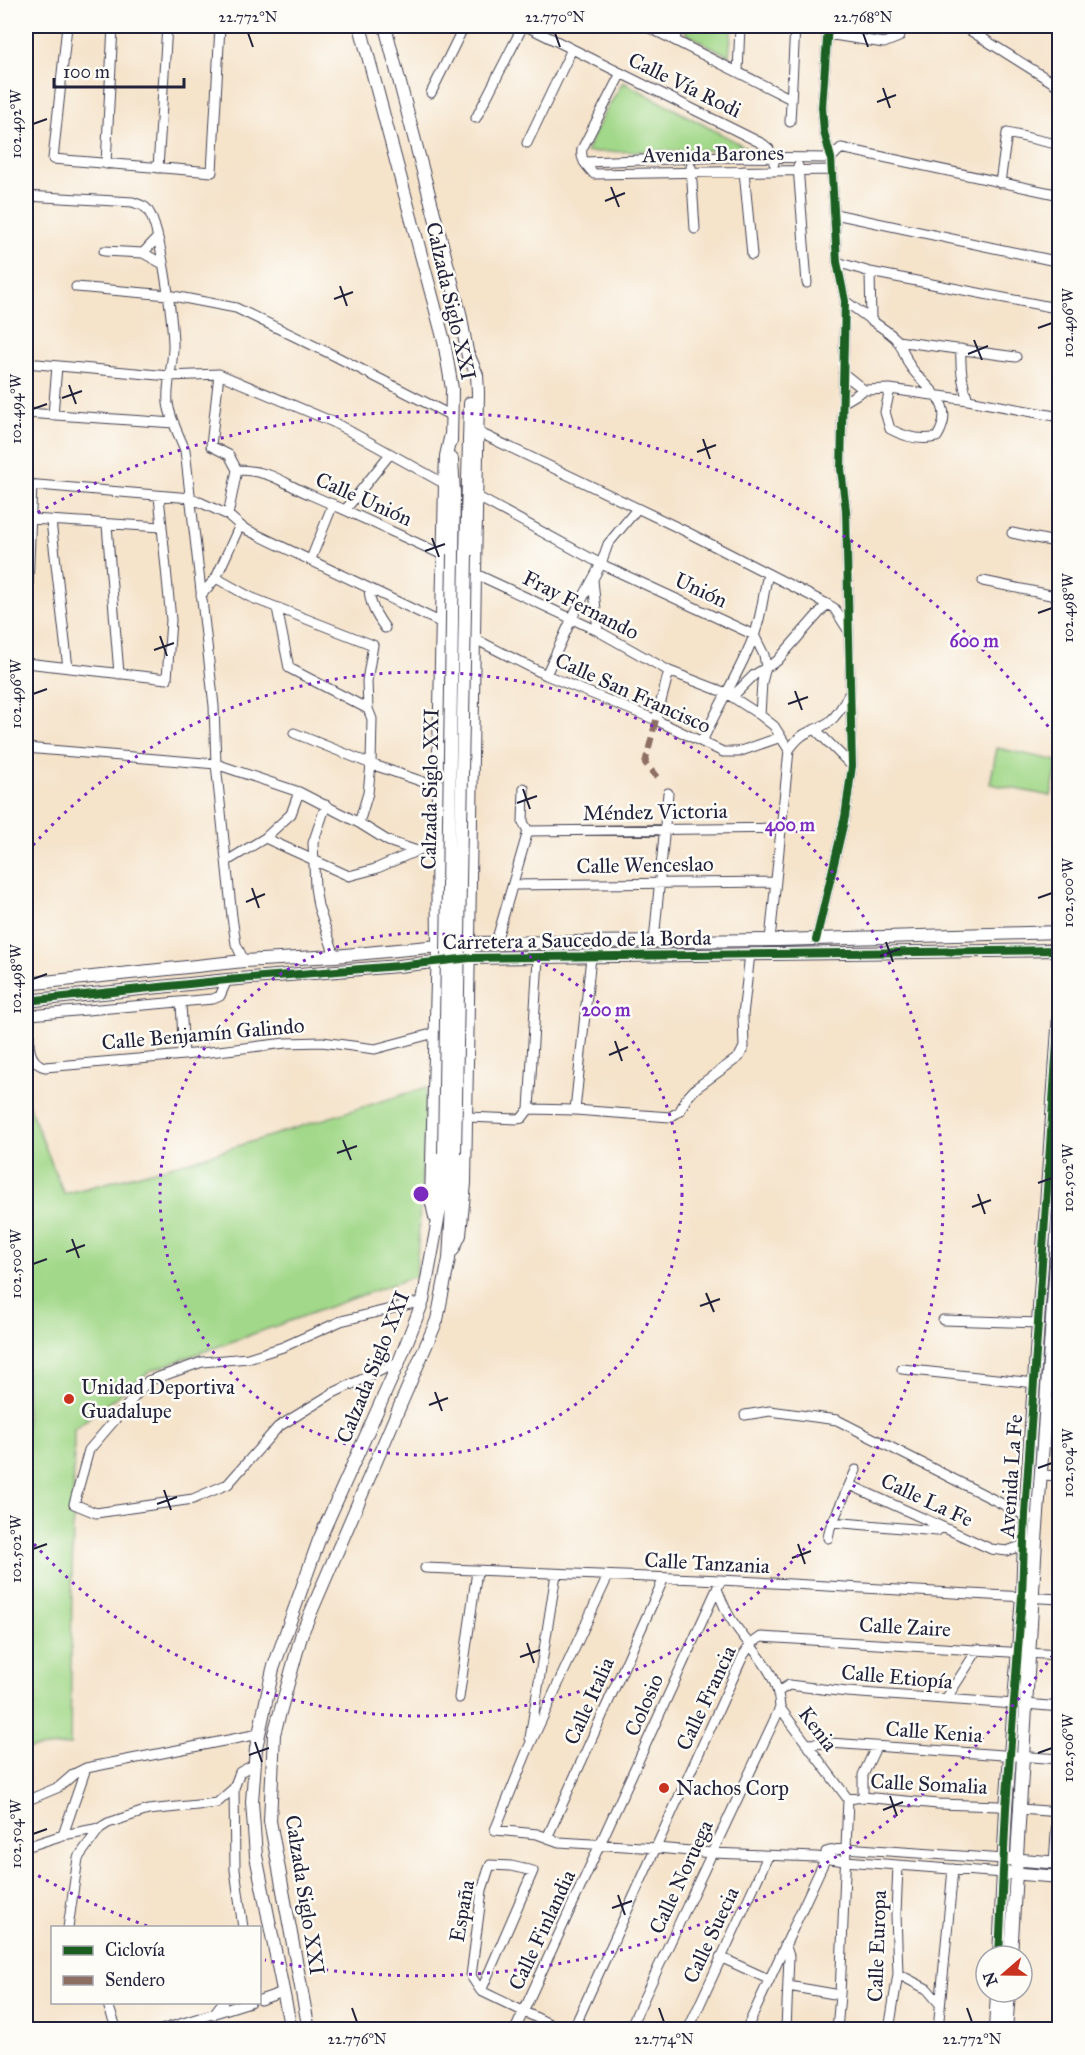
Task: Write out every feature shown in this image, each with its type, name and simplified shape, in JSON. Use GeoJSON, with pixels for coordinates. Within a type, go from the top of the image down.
{"type":"FeatureCollection","features":[{"type":"Feature","properties":{"kind":"street"},"geometry":{"type":"LineString","coordinates":[[68,26],[53,159],[212,172],[220,26]]}},
{"type":"Feature","properties":{"kind":"street"},"geometry":{"type":"LineString","coordinates":[[106,164],[113,26]]}},
{"type":"Feature","properties":{"kind":"street"},"geometry":{"type":"LineString","coordinates":[[158,168],[166,26]]}},
{"type":"Feature","properties":{"kind":"street","name":"Calzada Siglo XXI"},"geometry":{"type":"LineString","coordinates":[[291,2030],[256,1856],[252,1802],[259,1734],[273,1669],[319,1540],[399,1362],[423,1301],[449,1154],[457,966],[452,389],[444,342],[360,26]]}},
{"type":"Feature","properties":{"kind":"street","name":"Calzada Siglo XXI"},"geometry":{"type":"LineString","coordinates":[[309,2030],[270,1821],[274,1734],[302,1633],[437,1320],[449,1259],[454,555],[471,386],[469,356],[460,312],[385,26]]}},
{"type":"Feature","properties":{"kind":"street"},"geometry":{"type":"LineString","coordinates":[[431,93],[464,26]]}},
{"type":"Feature","properties":{"kind":"street"},"geometry":{"type":"LineString","coordinates":[[476,118],[524,26]]}},
{"type":"Feature","properties":{"kind":"street","name":"Calle Vía Rodi"},"geometry":{"type":"LineString","coordinates":[[524,26],[763,144],[774,158]]}},
{"type":"Feature","properties":{"kind":"street"},"geometry":{"type":"LineString","coordinates":[[646,26],[791,99]]}},
{"type":"Feature","properties":{"kind":"street"},"geometry":{"type":"LineString","coordinates":[[674,39],[681,26]]}},
{"type":"Feature","properties":{"kind":"street"},"geometry":{"type":"LineString","coordinates":[[738,72],[740,26]]}},
{"type":"Feature","properties":{"kind":"street"},"geometry":{"type":"LineString","coordinates":[[789,122],[795,26]]}},
{"type":"Feature","properties":{"kind":"street"},"geometry":{"type":"LineString","coordinates":[[816,939],[845,817],[852,766],[846,510],[841,469],[844,402],[844,301],[837,262],[831,158],[824,132],[822,107],[828,30],[884,42],[899,37],[903,26]]}},
{"type":"Feature","properties":{"kind":"street"},"geometry":{"type":"LineString","coordinates":[[963,26],[1059,87]]}},
{"type":"Feature","properties":{"kind":"street"},"geometry":{"type":"LineString","coordinates":[[526,143],[572,49]]}},
{"type":"Feature","properties":{"kind":"street"},"geometry":{"type":"LineString","coordinates":[[584,162],[581,156],[582,149],[621,73]]}},
{"type":"Feature","properties":{"kind":"street"},"geometry":{"type":"LineString","coordinates":[[375,84],[402,88]]}},
{"type":"Feature","properties":{"kind":"street"},"geometry":{"type":"LineString","coordinates":[[1059,145],[1007,133],[1000,183],[1059,195]]}},
{"type":"Feature","properties":{"kind":"street","name":"Avenida Barones"},"geometry":{"type":"LineString","coordinates":[[584,162],[729,157],[831,158],[841,148],[1000,183]]}},
{"type":"Feature","properties":{"kind":"street"},"geometry":{"type":"LineString","coordinates":[[774,158],[774,170]]}},
{"type":"Feature","properties":{"kind":"street"},"geometry":{"type":"LineString","coordinates":[[798,158],[807,283]]}},
{"type":"Feature","properties":{"kind":"street"},"geometry":{"type":"LineString","coordinates":[[691,159],[696,229]]}},
{"type":"Feature","properties":{"kind":"street","name":"Avenida Barones"},"geometry":{"type":"LineString","coordinates":[[584,162],[594,174],[832,170]]}},
{"type":"Feature","properties":{"kind":"street"},"geometry":{"type":"LineString","coordinates":[[744,171],[752,255]]}},
{"type":"Feature","properties":{"kind":"street"},"geometry":{"type":"LineString","coordinates":[[404,192],[426,186]]}},
{"type":"Feature","properties":{"kind":"street"},"geometry":{"type":"LineString","coordinates":[[26,196],[134,202],[145,207],[157,238],[168,295],[173,344],[168,402],[185,450],[214,706],[216,764],[231,916],[236,944],[244,961]]}},
{"type":"Feature","properties":{"kind":"street"},"geometry":{"type":"LineString","coordinates":[[835,214],[1059,262]]}},
{"type":"Feature","properties":{"kind":"street"},"geometry":{"type":"LineString","coordinates":[[143,253],[157,238]]}},
{"type":"Feature","properties":{"kind":"street"},"geometry":{"type":"LineString","coordinates":[[104,251],[143,253],[163,264]]}},
{"type":"Feature","properties":{"kind":"street"},"geometry":{"type":"LineString","coordinates":[[837,262],[870,272],[1056,308],[1059,301]]}},
{"type":"Feature","properties":{"kind":"street"},"geometry":{"type":"LineString","coordinates":[[870,272],[871,320]]}},
{"type":"Feature","properties":{"kind":"street"},"geometry":{"type":"LineString","coordinates":[[75,287],[168,295],[236,308],[452,416]]}},
{"type":"Feature","properties":{"kind":"street"},"geometry":{"type":"LineString","coordinates":[[844,301],[897,341],[909,365],[939,396],[944,416],[943,427],[937,437],[926,439],[900,434],[890,429],[885,412],[890,389]]}},
{"type":"Feature","properties":{"kind":"street"},"geometry":{"type":"LineString","coordinates":[[897,341],[1016,357]]}},
{"type":"Feature","properties":{"kind":"street"},"geometry":{"type":"LineString","coordinates":[[961,349],[960,366],[968,400]]}},
{"type":"Feature","properties":{"kind":"street","name":"Calzada Siglo XXI"},"geometry":{"type":"LineString","coordinates":[[449,1259],[460,1235],[464,1205],[467,1117],[478,497],[477,375],[469,356]]}},
{"type":"Feature","properties":{"kind":"street"},"geometry":{"type":"LineString","coordinates":[[26,363],[169,376],[219,374],[333,422],[445,484]]}},
{"type":"Feature","properties":{"kind":"street"},"geometry":{"type":"LineString","coordinates":[[53,415],[57,366]]}},
{"type":"Feature","properties":{"kind":"street"},"geometry":{"type":"LineString","coordinates":[[843,373],[864,390]]}},
{"type":"Feature","properties":{"kind":"street"},"geometry":{"type":"LineString","coordinates":[[219,374],[211,446],[229,455],[237,470],[228,515]]}},
{"type":"Feature","properties":{"kind":"street"},"geometry":{"type":"LineString","coordinates":[[844,402],[864,390],[890,389],[968,400],[1059,417]]}},
{"type":"Feature","properties":{"kind":"street"},"geometry":{"type":"LineString","coordinates":[[26,413],[174,423]]}},
{"type":"Feature","properties":{"kind":"street"},"geometry":{"type":"LineString","coordinates":[[478,432],[704,540],[827,604],[834,608],[850,632]]}},
{"type":"Feature","properties":{"kind":"street"},"geometry":{"type":"LineString","coordinates":[[436,1220],[431,1199],[438,961],[437,842],[441,623],[454,555],[445,484],[446,456],[451,434]]}},
{"type":"Feature","properties":{"kind":"street"},"geometry":{"type":"LineString","coordinates":[[346,509],[390,454]]}},
{"type":"Feature","properties":{"kind":"street","name":"Calle Unión"},"geometry":{"type":"LineString","coordinates":[[237,470],[258,471],[272,475],[309,495],[454,555]]}},
{"type":"Feature","properties":{"kind":"street"},"geometry":{"type":"LineString","coordinates":[[26,639],[31,519],[29,484],[191,498],[228,515],[240,525],[441,623]]}},
{"type":"Feature","properties":{"kind":"street"},"geometry":{"type":"LineString","coordinates":[[26,663],[167,679],[171,620],[159,496]]}},
{"type":"Feature","properties":{"kind":"street","name":"Unión"},"geometry":{"type":"LineString","coordinates":[[478,497],[601,564],[754,635]]}},
{"type":"Feature","properties":{"kind":"street"},"geometry":{"type":"LineString","coordinates":[[311,560],[333,504]]}},
{"type":"Feature","properties":{"kind":"street"},"geometry":{"type":"LineString","coordinates":[[546,675],[572,618],[601,564],[608,544],[637,509]]}},
{"type":"Feature","properties":{"kind":"street"},"geometry":{"type":"LineString","coordinates":[[31,519],[162,527]]}},
{"type":"Feature","properties":{"kind":"street"},"geometry":{"type":"LineString","coordinates":[[51,521],[68,668]]}},
{"type":"Feature","properties":{"kind":"street"},"geometry":{"type":"LineString","coordinates":[[106,525],[119,674]]}},
{"type":"Feature","properties":{"kind":"street"},"geometry":{"type":"LineString","coordinates":[[201,595],[216,578],[240,525]]}},
{"type":"Feature","properties":{"kind":"street"},"geometry":{"type":"LineString","coordinates":[[1012,533],[1059,543]]}},
{"type":"Feature","properties":{"kind":"street","name":"Fray Fernando"},"geometry":{"type":"LineString","coordinates":[[476,574],[598,631],[669,671],[729,695],[774,726],[789,750]]}},
{"type":"Feature","properties":{"kind":"street"},"geometry":{"type":"LineString","coordinates":[[702,742],[729,695],[754,635],[762,611],[768,574]]}},
{"type":"Feature","properties":{"kind":"street"},"geometry":{"type":"LineString","coordinates":[[216,578],[250,597],[373,645],[367,681],[368,709],[372,719],[371,764],[368,793],[358,823]]}},
{"type":"Feature","properties":{"kind":"street"},"geometry":{"type":"LineString","coordinates":[[593,580],[598,631]]}},
{"type":"Feature","properties":{"kind":"street"},"geometry":{"type":"LineString","coordinates":[[984,581],[1059,597]]}},
{"type":"Feature","properties":{"kind":"street"},"geometry":{"type":"LineString","coordinates":[[369,589],[375,615],[385,628]]}},
{"type":"Feature","properties":{"kind":"street"},"geometry":{"type":"LineString","coordinates":[[729,695],[777,661],[827,604]]}},
{"type":"Feature","properties":{"kind":"street"},"geometry":{"type":"LineString","coordinates":[[277,608],[289,668],[368,709]]}},
{"type":"Feature","properties":{"kind":"street"},"geometry":{"type":"LineString","coordinates":[[754,635],[764,655],[766,667],[762,681],[760,715]]}},
{"type":"Feature","properties":{"kind":"street","name":"Calle San Francisco"},"geometry":{"type":"LineString","coordinates":[[475,639],[546,675],[656,720],[723,752],[738,752],[781,737]]}},
{"type":"Feature","properties":{"kind":"street"},"geometry":{"type":"LineString","coordinates":[[656,720],[669,671]]}},
{"type":"Feature","properties":{"kind":"street"},"geometry":{"type":"LineString","coordinates":[[770,940],[789,750],[799,736],[830,722],[850,693]]}},
{"type":"Feature","properties":{"kind":"street"},"geometry":{"type":"LineString","coordinates":[[815,729],[852,766]]}},
{"type":"Feature","properties":{"kind":"street"},"geometry":{"type":"LineString","coordinates":[[294,733],[371,764],[438,787]]}},
{"type":"Feature","properties":{"kind":"street"},"geometry":{"type":"LineString","coordinates":[[26,748],[216,764],[299,792],[388,841],[417,851]]}},
{"type":"Feature","properties":{"kind":"street"},"geometry":{"type":"LineString","coordinates":[[496,942],[528,831],[523,822],[524,788]]}},
{"type":"Feature","properties":{"kind":"street"},"geometry":{"type":"LineString","coordinates":[[227,861],[265,838],[291,814],[299,792]]}},
{"type":"Feature","properties":{"kind":"street"},"geometry":{"type":"LineString","coordinates":[[654,941],[668,793]]}},
{"type":"Feature","properties":{"kind":"street"},"geometry":{"type":"LineString","coordinates":[[326,806],[313,843],[315,887],[318,906],[334,956]]}},
{"type":"Feature","properties":{"kind":"street","name":"Méndez Victoria"},"geometry":{"type":"LineString","coordinates":[[528,831],[783,828]]}},
{"type":"Feature","properties":{"kind":"street"},"geometry":{"type":"LineString","coordinates":[[265,838],[349,876],[375,869],[437,842]]}},
{"type":"Feature","properties":{"kind":"street","name":"Calle Wenceslao"},"geometry":{"type":"LineString","coordinates":[[513,885],[776,882]]}},
{"type":"Feature","properties":{"kind":"street"},"geometry":{"type":"LineString","coordinates":[[438,917],[450,922],[458,921],[470,913]]}},
{"type":"Feature","properties":{"kind":"street","name":"Carretera a Saucedo de la Borda"},"geometry":{"type":"LineString","coordinates":[[26,984],[244,961],[334,956],[470,943],[770,940],[1059,932]]}},
{"type":"Feature","properties":{"kind":"street","name":"Carretera a Saucedo de la Borda"},"geometry":{"type":"LineString","coordinates":[[26,1001],[470,958],[1059,950]]}},
{"type":"Feature","properties":{"kind":"street"},"geometry":{"type":"LineString","coordinates":[[529,1109],[670,1117],[676,1114],[696,1088],[732,1063],[739,1057],[744,1047],[743,1016],[750,954]]}},
{"type":"Feature","properties":{"kind":"street"},"geometry":{"type":"LineString","coordinates":[[575,1110],[591,957]]}},
{"type":"Feature","properties":{"kind":"street"},"geometry":{"type":"LineString","coordinates":[[467,1117],[517,1119],[522,1118],[529,1109],[538,958]]}},
{"type":"Feature","properties":{"kind":"street"},"geometry":{"type":"LineString","coordinates":[[28,1014],[181,1004],[213,999],[220,996],[227,980]]}},
{"type":"Feature","properties":{"kind":"street"},"geometry":{"type":"LineString","coordinates":[[437,998],[453,995],[461,997],[469,1004]]}},
{"type":"Feature","properties":{"kind":"street","name":"Avenida La Fe"},"geometry":{"type":"LineString","coordinates":[[1000,1944],[1006,1808],[1016,1756],[1020,1704],[1030,1653],[1028,1596],[1030,1543],[1025,1514],[1059,999]]}},
{"type":"Feature","properties":{"kind":"street"},"geometry":{"type":"LineString","coordinates":[[181,1004],[184,1055]]}},
{"type":"Feature","properties":{"kind":"street","name":"Calle Benjamín Galindo"},"geometry":{"type":"LineString","coordinates":[[28,1014],[30,1058],[36,1065],[45,1067],[184,1055],[286,1043],[322,1042],[375,1049],[435,1033]]}},
{"type":"Feature","properties":{"kind":"street","name":"Avenida La Fe"},"geometry":{"type":"LineString","coordinates":[[1030,1543],[1037,1524],[1055,1340],[1059,1174]]}},
{"type":"Feature","properties":{"kind":"street"},"geometry":{"type":"LineString","coordinates":[[1045,1205],[1058,1211]]}},
{"type":"Feature","properties":{"kind":"street"},"geometry":{"type":"LineString","coordinates":[[399,1362],[333,1393],[278,1427],[228,1484],[193,1499],[96,1513],[74,1504],[89,1450],[148,1381],[202,1362],[248,1358],[283,1347],[341,1321],[423,1301]]}},
{"type":"Feature","properties":{"kind":"street"},"geometry":{"type":"LineString","coordinates":[[943,1320],[1039,1323]]}},
{"type":"Feature","properties":{"kind":"street"},"geometry":{"type":"LineString","coordinates":[[902,1369],[1035,1383]]}},
{"type":"Feature","properties":{"kind":"street"},"geometry":{"type":"LineString","coordinates":[[745,1415],[770,1411],[837,1420],[1025,1514],[1037,1524]]}},
{"type":"Feature","properties":{"kind":"street"},"geometry":{"type":"LineString","coordinates":[[828,1538],[832,1522],[856,1470]]}},
{"type":"Feature","properties":{"kind":"street"},"geometry":{"type":"LineString","coordinates":[[1041,1475],[1059,1476]]}},
{"type":"Feature","properties":{"kind":"street","name":"Calle La Fe"},"geometry":{"type":"LineString","coordinates":[[850,1485],[992,1549],[1007,1551],[1030,1543]]}},
{"type":"Feature","properties":{"kind":"street"},"geometry":{"type":"LineString","coordinates":[[832,1522],[937,1531],[942,1527]]}},
{"type":"Feature","properties":{"kind":"street","name":"Calle Tanzania"},"geometry":{"type":"LineString","coordinates":[[425,1568],[664,1578],[719,1585],[1059,1599]]}},
{"type":"Feature","properties":{"kind":"street"},"geometry":{"type":"LineString","coordinates":[[459,1698],[477,1571]]}},
{"type":"Feature","properties":{"kind":"street"},"geometry":{"type":"LineString","coordinates":[[528,1749],[556,1574]]}},
{"type":"Feature","properties":{"kind":"street"},"geometry":{"type":"LineString","coordinates":[[608,1576],[528,1749],[495,1830],[537,1834],[559,1842],[712,1854],[816,1857],[845,1848],[1057,1863],[1059,1777]]}},
{"type":"Feature","properties":{"kind":"street","name":"Calle Italia"},"geometry":{"type":"LineString","coordinates":[[547,1838],[664,1578]]}},
{"type":"Feature","properties":{"kind":"street","name":"Kenia"},"geometry":{"type":"LineString","coordinates":[[719,1585],[731,1619],[773,1677],[779,1691],[780,1708],[848,1799]]}},
{"type":"Feature","properties":{"kind":"street","name":"Colosio"},"geometry":{"type":"LineString","coordinates":[[601,1844],[719,1585]]}},
{"type":"Feature","properties":{"kind":"street","name":"Avenida La Fe"},"geometry":{"type":"LineString","coordinates":[[1020,1704],[1017,1651],[1028,1596]]}},
{"type":"Feature","properties":{"kind":"street","name":"Calle Zaire"},"geometry":{"type":"LineString","coordinates":[[751,1644],[761,1636],[1059,1655]]}},
{"type":"Feature","properties":{"kind":"street","name":"Calle Francia"},"geometry":{"type":"LineString","coordinates":[[573,2030],[743,1656],[751,1644]]}},
{"type":"Feature","properties":{"kind":"street"},"geometry":{"type":"LineString","coordinates":[[946,1699],[978,1650]]}},
{"type":"Feature","properties":{"kind":"street","name":"Calle Etiopía"},"geometry":{"type":"LineString","coordinates":[[779,1691],[789,1685],[847,1692],[1059,1707]]}},
{"type":"Feature","properties":{"kind":"street","name":"Calle Noruega"},"geometry":{"type":"LineString","coordinates":[[629,2030],[780,1708]]}},
{"type":"Feature","properties":{"kind":"street"},"geometry":{"type":"LineString","coordinates":[[26,1802],[59,1787],[74,1774],[86,1768],[259,1734]]}},
{"type":"Feature","properties":{"kind":"street","name":"Calle Kenia"},"geometry":{"type":"LineString","coordinates":[[806,1744],[830,1743],[1059,1759]]}},
{"type":"Feature","properties":{"kind":"street"},"geometry":{"type":"LineString","coordinates":[[863,1797],[864,1775],[876,1746]]}},
{"type":"Feature","properties":{"kind":"street","name":"Avenida La Fe"},"geometry":{"type":"LineString","coordinates":[[1012,1944],[1020,1809],[1016,1756]]}},
{"type":"Feature","properties":{"kind":"street"},"geometry":{"type":"LineString","coordinates":[[243,1926],[235,1870],[234,1788],[240,1772],[255,1764]]}},
{"type":"Feature","properties":{"kind":"street"},"geometry":{"type":"LineString","coordinates":[[63,1835],[86,1768]]}},
{"type":"Feature","properties":{"kind":"street"},"geometry":{"type":"LineString","coordinates":[[26,1847],[63,1835],[100,1828],[108,1823],[148,1810],[217,1803],[234,1788]]}},
{"type":"Feature","properties":{"kind":"street","name":"Calle Somalia"},"geometry":{"type":"LineString","coordinates":[[848,1799],[863,1797],[1006,1808]]}},
{"type":"Feature","properties":{"kind":"street"},"geometry":{"type":"LineString","coordinates":[[837,2030],[848,1799]]}},
{"type":"Feature","properties":{"kind":"street"},"geometry":{"type":"LineString","coordinates":[[1020,1809],[1058,1812]]}},
{"type":"Feature","properties":{"kind":"street"},"geometry":{"type":"LineString","coordinates":[[68,1926],[78,1858],[100,1828]]}},
{"type":"Feature","properties":{"kind":"street","name":"Calle Finlandia"},"geometry":{"type":"LineString","coordinates":[[515,2030],[601,1844]]}},
{"type":"Feature","properties":{"kind":"street"},"geometry":{"type":"LineString","coordinates":[[828,1854],[845,1861],[1059,1877]]}},
{"type":"Feature","properties":{"kind":"street"},"geometry":{"type":"LineString","coordinates":[[746,2030],[828,1854]]}},
{"type":"Feature","properties":{"kind":"street","name":"Calle Suecia"},"geometry":{"type":"LineString","coordinates":[[688,2030],[768,1856]]}},
{"type":"Feature","properties":{"kind":"street","name":"España"},"geometry":{"type":"LineString","coordinates":[[490,1865],[511,1866],[533,1871],[500,1947],[481,1990],[471,1976],[482,1890],[490,1865]]}},
{"type":"Feature","properties":{"kind":"street","name":"Calle Europa"},"geometry":{"type":"LineString","coordinates":[[890,2030],[898,1974],[896,1914],[898,1865]]}},
{"type":"Feature","properties":{"kind":"street"},"geometry":{"type":"LineString","coordinates":[[938,2030],[953,1869]]}},
{"type":"Feature","properties":{"kind":"street"},"geometry":{"type":"LineString","coordinates":[[785,1944],[789,1956],[786,2030]]}},
{"type":"Feature","properties":{"kind":"street"},"geometry":{"type":"LineString","coordinates":[[720,1957],[768,1980]]}},
{"type":"Feature","properties":{"kind":"street"},"geometry":{"type":"LineString","coordinates":[[898,1974],[927,1989],[939,2003]]}},
{"type":"Feature","properties":{"kind":"street"},"geometry":{"type":"LineString","coordinates":[[789,1986],[840,1995]]}},
{"type":"Feature","properties":{"kind":"street"},"geometry":{"type":"LineString","coordinates":[[481,1990],[562,2030]]}},
{"type":"Feature","properties":{"kind":"street"},"geometry":{"type":"LineString","coordinates":[[261,2000],[283,1992]]}},
{"type":"Feature","properties":{"kind":"street"},"geometry":{"type":"LineString","coordinates":[[108,2004],[117,2030]]}},
{"type":"Feature","properties":{"kind":"street"},"geometry":{"type":"LineString","coordinates":[[213,2015],[222,2004]]}},
{"type":"Feature","properties":{"kind":"street"},"geometry":{"type":"LineString","coordinates":[[161,2030],[244,2004]]}},
{"type":"Feature","properties":{"kind":"street"},"geometry":{"type":"LineString","coordinates":[[995,2030],[996,2004]]}},
{"type":"Feature","properties":{"kind":"street"},"geometry":{"type":"LineString","coordinates":[[1006,2030],[1008,2004]]}},
{"type":"Feature","properties":{"kind":"green space"},"geometry":{"type":"Polygon","coordinates":[[[689,26],[732,26],[729,56],[685,33],[689,26]]]}},
{"type":"Feature","properties":{"kind":"green space"},"geometry":{"type":"Polygon","coordinates":[[[623,82],[751,150],[586,152],[604,114],[623,82]]]}},
{"type":"Feature","properties":{"kind":"green space"},"geometry":{"type":"Polygon","coordinates":[[[997,748],[1058,761],[1051,796],[990,784],[997,748]]]}},
{"type":"Feature","properties":{"kind":"green space","name":"Unidad Deportiva Guadalupe"},"geometry":{"type":"Polygon","coordinates":[[[427,1087],[416,1276],[152,1370],[74,1429],[70,1745],[26,1749],[26,1099],[64,1194],[193,1160],[427,1087]]]}},
{"type":"Feature","properties":{"kind":"marked path"},"geometry":{"type":"LineString","coordinates":[[656,720],[645,763],[657,777]]}},
{"type":"Feature","properties":{"kind":"cycle path"},"geometry":{"type":"LineString","coordinates":[[816,940],[845,817],[852,766],[846,510],[841,469],[845,301],[837,262],[831,158],[824,132],[822,107],[828,26]]}},
{"type":"Feature","properties":{"kind":"cycle path"},"geometry":{"type":"LineString","coordinates":[[26,1001],[470,958],[1060,950]]}},
{"type":"Feature","properties":{"kind":"cycle path"},"geometry":{"type":"LineString","coordinates":[[1000,1944],[1006,1808],[1022,1596],[1025,1514],[1060,999]]}},
{"type":"Feature","properties":{"kind":"place","name":"Unidad Deportiva Guadalupe"},"geometry":{"type":"Point","coordinates":[69,1399]}},
{"type":"Feature","properties":{"kind":"place","name":"Nachos Corp"},"geometry":{"type":"Point","coordinates":[664,1788]}}]}
